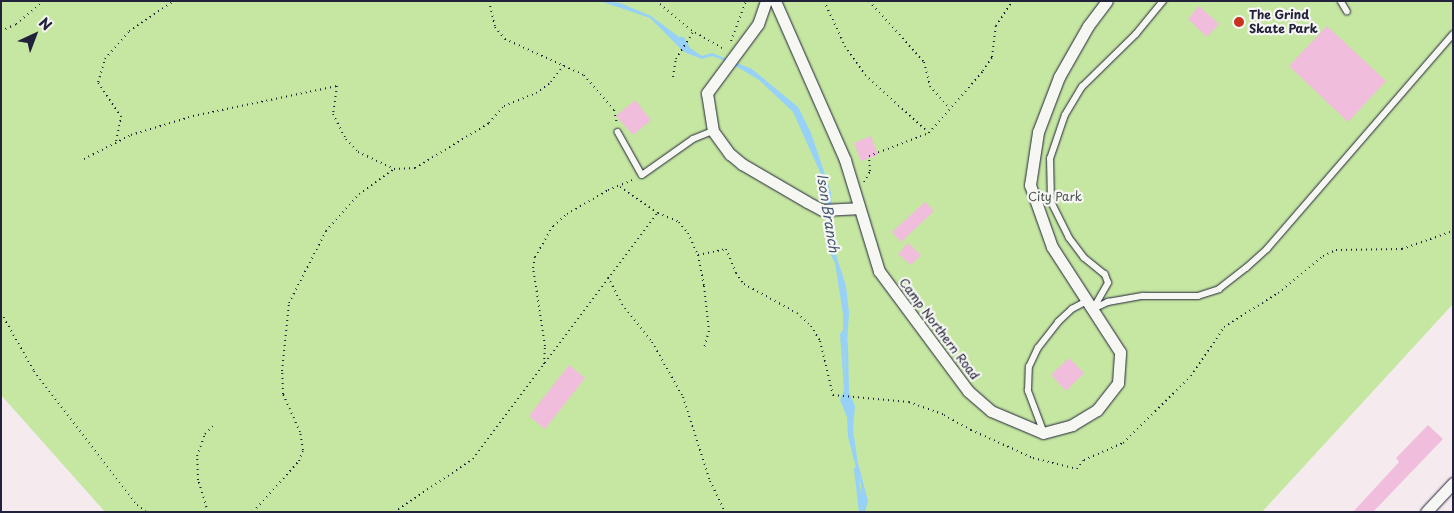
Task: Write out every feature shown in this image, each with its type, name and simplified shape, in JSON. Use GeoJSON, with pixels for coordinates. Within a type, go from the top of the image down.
{"type":"FeatureCollection","features":[{"type":"Feature","properties":{"kind":"street"},"geometry":{"type":"LineString","coordinates":[[766,1],[758,24],[707,93],[713,131],[730,154],[742,164],[822,210],[857,208]]}},
{"type":"Feature","properties":{"kind":"street","name":"Camp Northern Road"},"geometry":{"type":"LineString","coordinates":[[775,1],[841,152],[857,208],[879,271],[968,391],[991,411],[1043,433]]}},
{"type":"Feature","properties":{"kind":"street"},"geometry":{"type":"LineString","coordinates":[[1043,433],[1072,425],[1097,410],[1118,383],[1120,352],[1052,247],[1030,185],[1038,132],[1059,77],[1088,26],[1108,1]]}},
{"type":"Feature","properties":{"kind":"street"},"geometry":{"type":"LineString","coordinates":[[1426,512],[1453,483]]}},
{"type":"Feature","properties":{"kind":"lane"},"geometry":{"type":"LineString","coordinates":[[1090,305],[1108,283],[1105,276],[1084,258],[1069,238],[1051,202],[1050,159],[1065,115],[1082,87],[1136,34],[1163,1]]}},
{"type":"Feature","properties":{"kind":"lane"},"geometry":{"type":"LineString","coordinates":[[1341,1],[1347,11]]}},
{"type":"Feature","properties":{"kind":"lane"},"geometry":{"type":"LineString","coordinates":[[1043,433],[1028,391],[1028,367],[1038,348],[1058,322],[1072,309],[1090,305],[1143,296],[1198,296],[1219,289],[1267,249],[1453,34]]}},
{"type":"Feature","properties":{"kind":"lane"},"geometry":{"type":"LineString","coordinates":[[618,132],[642,175],[693,139],[713,131]]}},
{"type":"Feature","properties":{"kind":"path"},"geometry":{"type":"LineString","coordinates":[[1,31],[16,24],[42,1]]}},
{"type":"Feature","properties":{"kind":"path"},"geometry":{"type":"LineString","coordinates":[[115,142],[120,134],[121,117],[98,82],[105,59],[129,31],[174,1]]}},
{"type":"Feature","properties":{"kind":"path"},"geometry":{"type":"LineString","coordinates":[[489,1],[494,27],[506,39],[564,64],[584,75],[614,110],[618,132]]}},
{"type":"Feature","properties":{"kind":"path"},"geometry":{"type":"LineString","coordinates":[[656,1],[693,31],[726,50],[746,1]]}},
{"type":"Feature","properties":{"kind":"path"},"geometry":{"type":"LineString","coordinates":[[824,1],[845,46],[864,75],[929,133]]}},
{"type":"Feature","properties":{"kind":"path"},"geometry":{"type":"LineString","coordinates":[[868,1],[924,62],[930,86],[950,109]]}},
{"type":"Feature","properties":{"kind":"path"},"geometry":{"type":"LineString","coordinates":[[852,188],[866,181],[870,171],[869,156],[929,133],[950,109],[990,62],[996,26],[1012,1]]}},
{"type":"Feature","properties":{"kind":"path"},"geometry":{"type":"LineString","coordinates":[[673,77],[680,53],[693,31]]}},
{"type":"Feature","properties":{"kind":"path"},"geometry":{"type":"LineString","coordinates":[[84,159],[115,142],[193,116],[336,86],[333,114],[346,139],[358,152],[394,169],[415,168],[443,153],[489,123],[504,106],[536,93],[551,82],[564,64]]}},
{"type":"Feature","properties":{"kind":"path"},"geometry":{"type":"LineString","coordinates":[[253,512],[299,461],[303,450],[300,432],[283,394],[282,371],[289,303],[326,231],[359,194],[394,169]]}},
{"type":"Feature","properties":{"kind":"path"},"geometry":{"type":"LineString","coordinates":[[544,366],[545,346],[535,288],[535,257],[549,231],[567,214],[608,190],[620,187],[642,175]]}},
{"type":"Feature","properties":{"kind":"path"},"geometry":{"type":"LineString","coordinates":[[620,187],[658,213],[679,222],[698,255],[709,331],[704,348]]}},
{"type":"Feature","properties":{"kind":"path"},"geometry":{"type":"LineString","coordinates":[[394,512],[473,459],[658,213]]}},
{"type":"Feature","properties":{"kind":"path"},"geometry":{"type":"LineString","coordinates":[[698,255],[726,249],[736,274],[744,284],[797,313],[811,326],[820,341],[833,394],[909,402],[944,415],[971,430],[1033,458],[1078,470],[1084,460],[1123,443],[1191,376],[1224,327],[1278,293],[1323,256],[1336,250],[1402,249],[1453,231]]}},
{"type":"Feature","properties":{"kind":"path"},"geometry":{"type":"LineString","coordinates":[[608,277],[622,304],[652,342],[683,397],[710,481],[725,512]]}},
{"type":"Feature","properties":{"kind":"path"},"geometry":{"type":"LineString","coordinates":[[1,313],[34,372],[137,505],[146,512]]}},
{"type":"Feature","properties":{"kind":"path"},"geometry":{"type":"LineString","coordinates":[[208,512],[198,480],[197,456],[205,434],[214,425]]}},
{"type":"Feature","properties":{"kind":"green space","name":"City Park"},"geometry":{"type":"Polygon","coordinates":[[[1,1],[1453,1],[1453,304],[1262,512],[105,512],[1,395],[1,1]]]}},
{"type":"Feature","properties":{"kind":"water"},"geometry":{"type":"Polygon","coordinates":[[[600,1],[620,3],[651,16],[679,37],[684,37],[690,48],[702,56],[712,53],[752,69],[798,107],[811,133],[831,192],[833,245],[846,286],[849,313],[847,345],[844,351],[845,383],[855,406],[852,440],[868,501],[865,512],[860,512],[861,485],[848,437],[847,417],[840,400],[844,391],[840,334],[843,330],[843,314],[835,263],[826,246],[824,181],[793,112],[759,80],[729,62],[712,56],[702,59],[684,52],[650,18],[600,1]]]}},
{"type":"Feature","properties":{"kind":"building"},"geometry":{"type":"Polygon","coordinates":[[[1199,6],[1219,24],[1207,37],[1188,19],[1199,6]]]}},
{"type":"Feature","properties":{"kind":"building"},"geometry":{"type":"Polygon","coordinates":[[[1327,26],[1386,81],[1348,122],[1289,66],[1327,26]]]}},
{"type":"Feature","properties":{"kind":"building"},"geometry":{"type":"Polygon","coordinates":[[[635,100],[651,120],[633,135],[616,116],[635,100]]]}},
{"type":"Feature","properties":{"kind":"building"},"geometry":{"type":"Polygon","coordinates":[[[871,136],[878,155],[861,161],[854,143],[871,136]]]}},
{"type":"Feature","properties":{"kind":"building"},"geometry":{"type":"Polygon","coordinates":[[[925,202],[934,211],[901,242],[892,232],[925,202]]]}},
{"type":"Feature","properties":{"kind":"building"},"geometry":{"type":"Polygon","coordinates":[[[908,243],[921,255],[911,265],[898,254],[908,243]]]}},
{"type":"Feature","properties":{"kind":"building"},"geometry":{"type":"Polygon","coordinates":[[[1069,358],[1084,373],[1066,391],[1051,375],[1069,358]]]}},
{"type":"Feature","properties":{"kind":"building"},"geometry":{"type":"Polygon","coordinates":[[[569,365],[585,378],[545,429],[529,416],[569,365]]]}},
{"type":"Feature","properties":{"kind":"building"},"geometry":{"type":"Polygon","coordinates":[[[1428,425],[1443,439],[1373,512],[1353,512],[1399,462],[1396,458],[1428,425]]]}},
{"type":"Feature","properties":{"kind":"waterway","name":"Ison Branch"},"geometry":{"type":"LineString","coordinates":[[846,344],[847,392]]}},
{"type":"Feature","properties":{"kind":"waterway","name":"Ison Branch"},"geometry":{"type":"LineString","coordinates":[[851,429],[855,459]]}},
{"type":"Feature","properties":{"kind":"waterway","name":"Ison Branch"},"geometry":{"type":"LineString","coordinates":[[856,469],[861,512]]}},
{"type":"Feature","properties":{"kind":"place","name":"The Grind Skate Park"},"geometry":{"type":"Point","coordinates":[1239,22]}}]}
